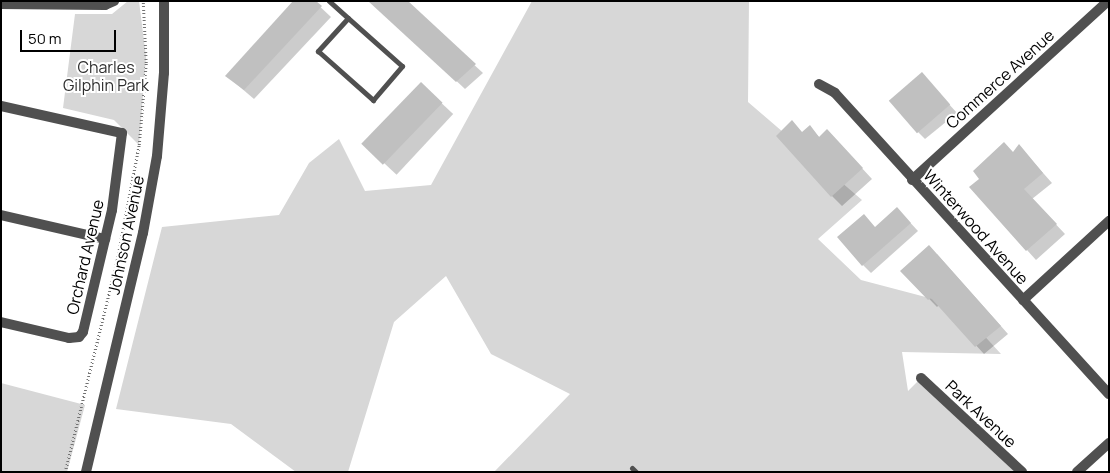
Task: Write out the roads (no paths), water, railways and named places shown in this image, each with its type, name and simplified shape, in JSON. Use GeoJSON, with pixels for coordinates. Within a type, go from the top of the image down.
{"type":"FeatureCollection","features":[{"type":"Feature","properties":{"kind":"street"},"geometry":{"type":"LineString","coordinates":[[1,4],[105,5],[114,1]]}},
{"type":"Feature","properties":{"kind":"street","name":"Johnson Avenue"},"geometry":{"type":"LineString","coordinates":[[86,472],[152,186],[164,73],[164,1]]}},
{"type":"Feature","properties":{"kind":"street","name":"Commerce Avenue"},"geometry":{"type":"LineString","coordinates":[[912,180],[1108,1]]}},
{"type":"Feature","properties":{"kind":"street","name":"Winterwood Avenue"},"geometry":{"type":"LineString","coordinates":[[819,84],[835,93],[912,180],[1109,394]]}},
{"type":"Feature","properties":{"kind":"street","name":"Orchard Avenue"},"geometry":{"type":"LineString","coordinates":[[1,106],[122,133],[119,170],[83,332],[79,337],[69,338],[1,322]]}},
{"type":"Feature","properties":{"kind":"street"},"geometry":{"type":"LineString","coordinates":[[1,215],[105,239]]}},
{"type":"Feature","properties":{"kind":"street"},"geometry":{"type":"LineString","coordinates":[[1023,300],[1109,221]]}},
{"type":"Feature","properties":{"kind":"street","name":"Park Avenue"},"geometry":{"type":"LineString","coordinates":[[921,378],[1022,472]]}},
{"type":"Feature","properties":{"kind":"street"},"geometry":{"type":"LineString","coordinates":[[1077,472],[1109,443]]}},
{"type":"Feature","properties":{"kind":"lane"},"geometry":{"type":"LineString","coordinates":[[329,1],[402,66],[373,100],[318,51],[348,18]]}},
{"type":"Feature","properties":{"kind":"park label","name":"Charles Gilphin Park"},"geometry":{"type":"Point","coordinates":[106,76]}}]}
